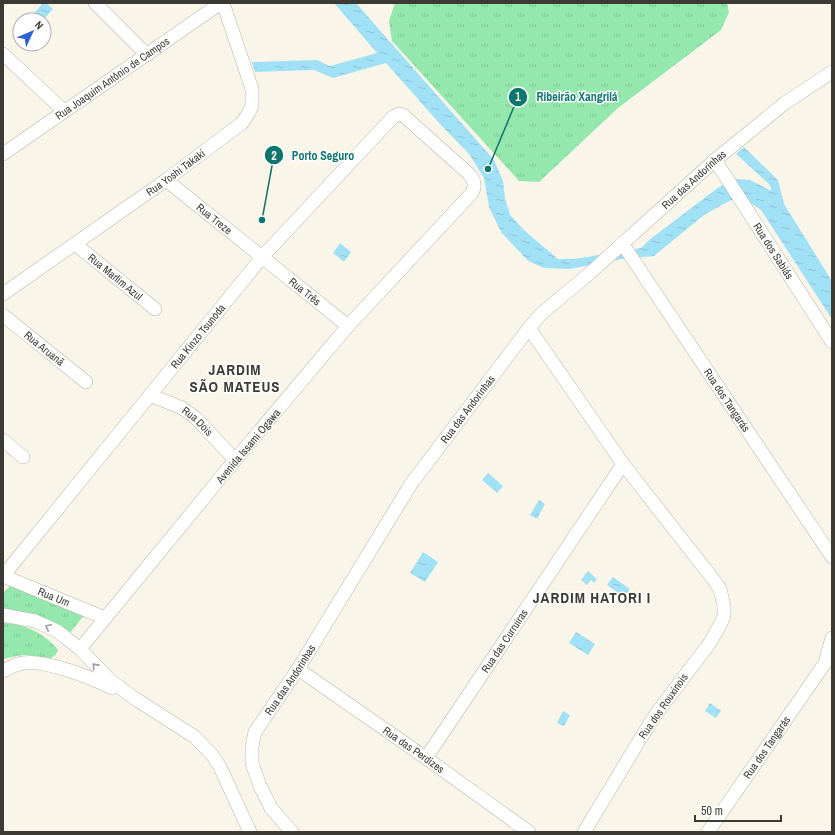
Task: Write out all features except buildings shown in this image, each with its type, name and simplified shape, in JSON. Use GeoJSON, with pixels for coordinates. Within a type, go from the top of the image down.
{"type":"FeatureCollection","features":[{"type":"Feature","properties":{"kind":"street"},"geometry":{"type":"LineString","coordinates":[[95,3],[147,55]]}},
{"type":"Feature","properties":{"kind":"street","name":"Rua Joaquim Antônio de Campos"},"geometry":{"type":"LineString","coordinates":[[3,154],[222,3]]}},
{"type":"Feature","properties":{"kind":"street","name":"Rua Yoshi Takaki"},"geometry":{"type":"LineString","coordinates":[[3,294],[166,180],[242,123],[252,106],[252,89],[222,3]]}},
{"type":"Feature","properties":{"kind":"street"},"geometry":{"type":"LineString","coordinates":[[3,54],[64,111]]}},
{"type":"Feature","properties":{"kind":"street","name":"Rua das Andorinhas"},"geometry":{"type":"LineString","coordinates":[[292,832],[271,808],[260,786],[252,763],[252,746],[255,732],[298,670],[411,484],[541,314],[590,273],[715,160],[785,103],[832,72]]}},
{"type":"Feature","properties":{"kind":"street","name":"Rua Kinzo Tsunoda"},"geometry":{"type":"LineString","coordinates":[[3,576],[263,256],[393,116],[399,114],[407,118]]}},
{"type":"Feature","properties":{"kind":"street","name":"Avenida Issami Ogawa"},"geometry":{"type":"LineString","coordinates":[[63,669],[70,667],[77,662],[81,655],[80,649],[105,618],[348,326],[470,194],[473,189],[474,181],[469,174],[407,118]]}},
{"type":"Feature","properties":{"kind":"street","name":"Rua dos Sabiás"},"geometry":{"type":"LineString","coordinates":[[715,160],[832,342]]}},
{"type":"Feature","properties":{"kind":"street","name":"Rua Treze"},"geometry":{"type":"LineString","coordinates":[[166,180],[263,256]]}},
{"type":"Feature","properties":{"kind":"street","name":"Rua dos Tangarás"},"geometry":{"type":"LineString","coordinates":[[622,243],[832,557]]}},
{"type":"Feature","properties":{"kind":"street","name":"Rua Marlim Azul"},"geometry":{"type":"LineString","coordinates":[[75,244],[156,309]]}},
{"type":"Feature","properties":{"kind":"street","name":"Rua Três"},"geometry":{"type":"LineString","coordinates":[[263,256],[348,326]]}},
{"type":"Feature","properties":{"kind":"street","name":"Rua Aruanã"},"geometry":{"type":"LineString","coordinates":[[3,315],[86,382]]}},
{"type":"Feature","properties":{"kind":"street","name":"Rua dos Rouxinois"},"geometry":{"type":"LineString","coordinates":[[529,328],[623,464],[713,579],[720,589],[724,606],[724,616],[709,644],[653,718],[584,832]]}},
{"type":"Feature","properties":{"kind":"street","name":"Rua Dois"},"geometry":{"type":"LineString","coordinates":[[150,395],[182,408],[196,418],[235,460]]}},
{"type":"Feature","properties":{"kind":"street"},"geometry":{"type":"LineString","coordinates":[[3,440],[23,457]]}},
{"type":"Feature","properties":{"kind":"street","name":"Rua das Curruiras"},"geometry":{"type":"LineString","coordinates":[[426,758],[623,464]]}},
{"type":"Feature","properties":{"kind":"street","name":"Rua Um"},"geometry":{"type":"LineString","coordinates":[[3,576],[105,618]]}},
{"type":"Feature","properties":{"kind":"street"},"geometry":{"type":"LineString","coordinates":[[3,615],[25,619],[46,626],[66,637],[80,649],[101,672],[137,700],[190,733],[213,756],[220,767],[250,832]]}},
{"type":"Feature","properties":{"kind":"street","name":"Rua dos Tangarás"},"geometry":{"type":"LineString","coordinates":[[708,832],[828,658],[832,638]]}},
{"type":"Feature","properties":{"kind":"street"},"geometry":{"type":"LineString","coordinates":[[3,671],[21,663],[29,662],[45,664],[97,681],[137,700]]}},
{"type":"Feature","properties":{"kind":"street","name":"Rua das Perdizes"},"geometry":{"type":"LineString","coordinates":[[298,670],[426,758],[529,832]]}},
{"type":"Feature","properties":{"kind":"green space"},"geometry":{"type":"Polygon","coordinates":[[[395,3],[727,3],[729,12],[721,30],[618,108],[539,182],[519,181],[392,41],[389,21],[395,3]]]}},
{"type":"Feature","properties":{"kind":"green space"},"geometry":{"type":"Polygon","coordinates":[[[12,584],[86,613],[68,635],[3,611],[3,593],[12,584]]]}},
{"type":"Feature","properties":{"kind":"green space"},"geometry":{"type":"Polygon","coordinates":[[[3,623],[18,625],[34,630],[53,644],[58,650],[52,658],[48,659],[30,655],[19,655],[3,659],[3,623]]]}},
{"type":"Feature","properties":{"kind":"water"},"geometry":{"type":"Polygon","coordinates":[[[43,3],[46,3],[53,9],[50,12],[35,12],[43,3]]]}},
{"type":"Feature","properties":{"kind":"water"},"geometry":{"type":"Polygon","coordinates":[[[334,3],[356,3],[494,160],[503,181],[505,198],[510,215],[525,231],[558,259],[574,259],[641,248],[649,240],[719,187],[734,179],[750,180],[772,191],[769,184],[736,154],[744,147],[778,180],[784,204],[832,281],[832,319],[761,210],[749,202],[731,200],[704,215],[654,256],[622,259],[570,269],[544,268],[528,261],[501,232],[489,207],[484,178],[469,154],[440,124],[386,63],[333,78],[314,70],[255,72],[252,62],[317,60],[330,66],[377,53],[334,3]]]}},
{"type":"Feature","properties":{"kind":"water"},"geometry":{"type":"Polygon","coordinates":[[[340,243],[351,252],[344,262],[333,253],[340,243]]]}},
{"type":"Feature","properties":{"kind":"water"},"geometry":{"type":"Polygon","coordinates":[[[488,473],[503,486],[497,493],[482,480],[488,473]]]}},
{"type":"Feature","properties":{"kind":"water"},"geometry":{"type":"Polygon","coordinates":[[[539,500],[545,504],[537,519],[530,515],[539,500]]]}},
{"type":"Feature","properties":{"kind":"water"},"geometry":{"type":"Polygon","coordinates":[[[423,552],[438,562],[425,582],[410,573],[423,552]]]}},
{"type":"Feature","properties":{"kind":"water"},"geometry":{"type":"Polygon","coordinates":[[[588,571],[597,579],[594,583],[591,580],[587,585],[581,580],[588,571]]]}},
{"type":"Feature","properties":{"kind":"water"},"geometry":{"type":"Polygon","coordinates":[[[613,577],[630,589],[624,597],[607,585],[613,577]]]}},
{"type":"Feature","properties":{"kind":"water"},"geometry":{"type":"Polygon","coordinates":[[[576,632],[595,644],[588,655],[569,643],[576,632]]]}},
{"type":"Feature","properties":{"kind":"water"},"geometry":{"type":"Polygon","coordinates":[[[710,703],[721,711],[716,718],[705,711],[710,703]]]}},
{"type":"Feature","properties":{"kind":"water"},"geometry":{"type":"Polygon","coordinates":[[[563,711],[570,715],[564,726],[557,723],[563,711]]]}},
{"type":"Feature","properties":{"kind":"place","name":"Ribeirão Xangrilá"},"geometry":{"type":"Point","coordinates":[488,169]}},
{"type":"Feature","properties":{"kind":"place","name":"Porto Seguro"},"geometry":{"type":"Point","coordinates":[262,220]}},
{"type":"Feature","properties":{"kind":"district","name":"JARDIM SÃO MATEUS"},"geometry":{"type":"Point","coordinates":[235,378]}},
{"type":"Feature","properties":{"kind":"district","name":"JARDIM HATORI I"},"geometry":{"type":"Point","coordinates":[592,598]}}]}
